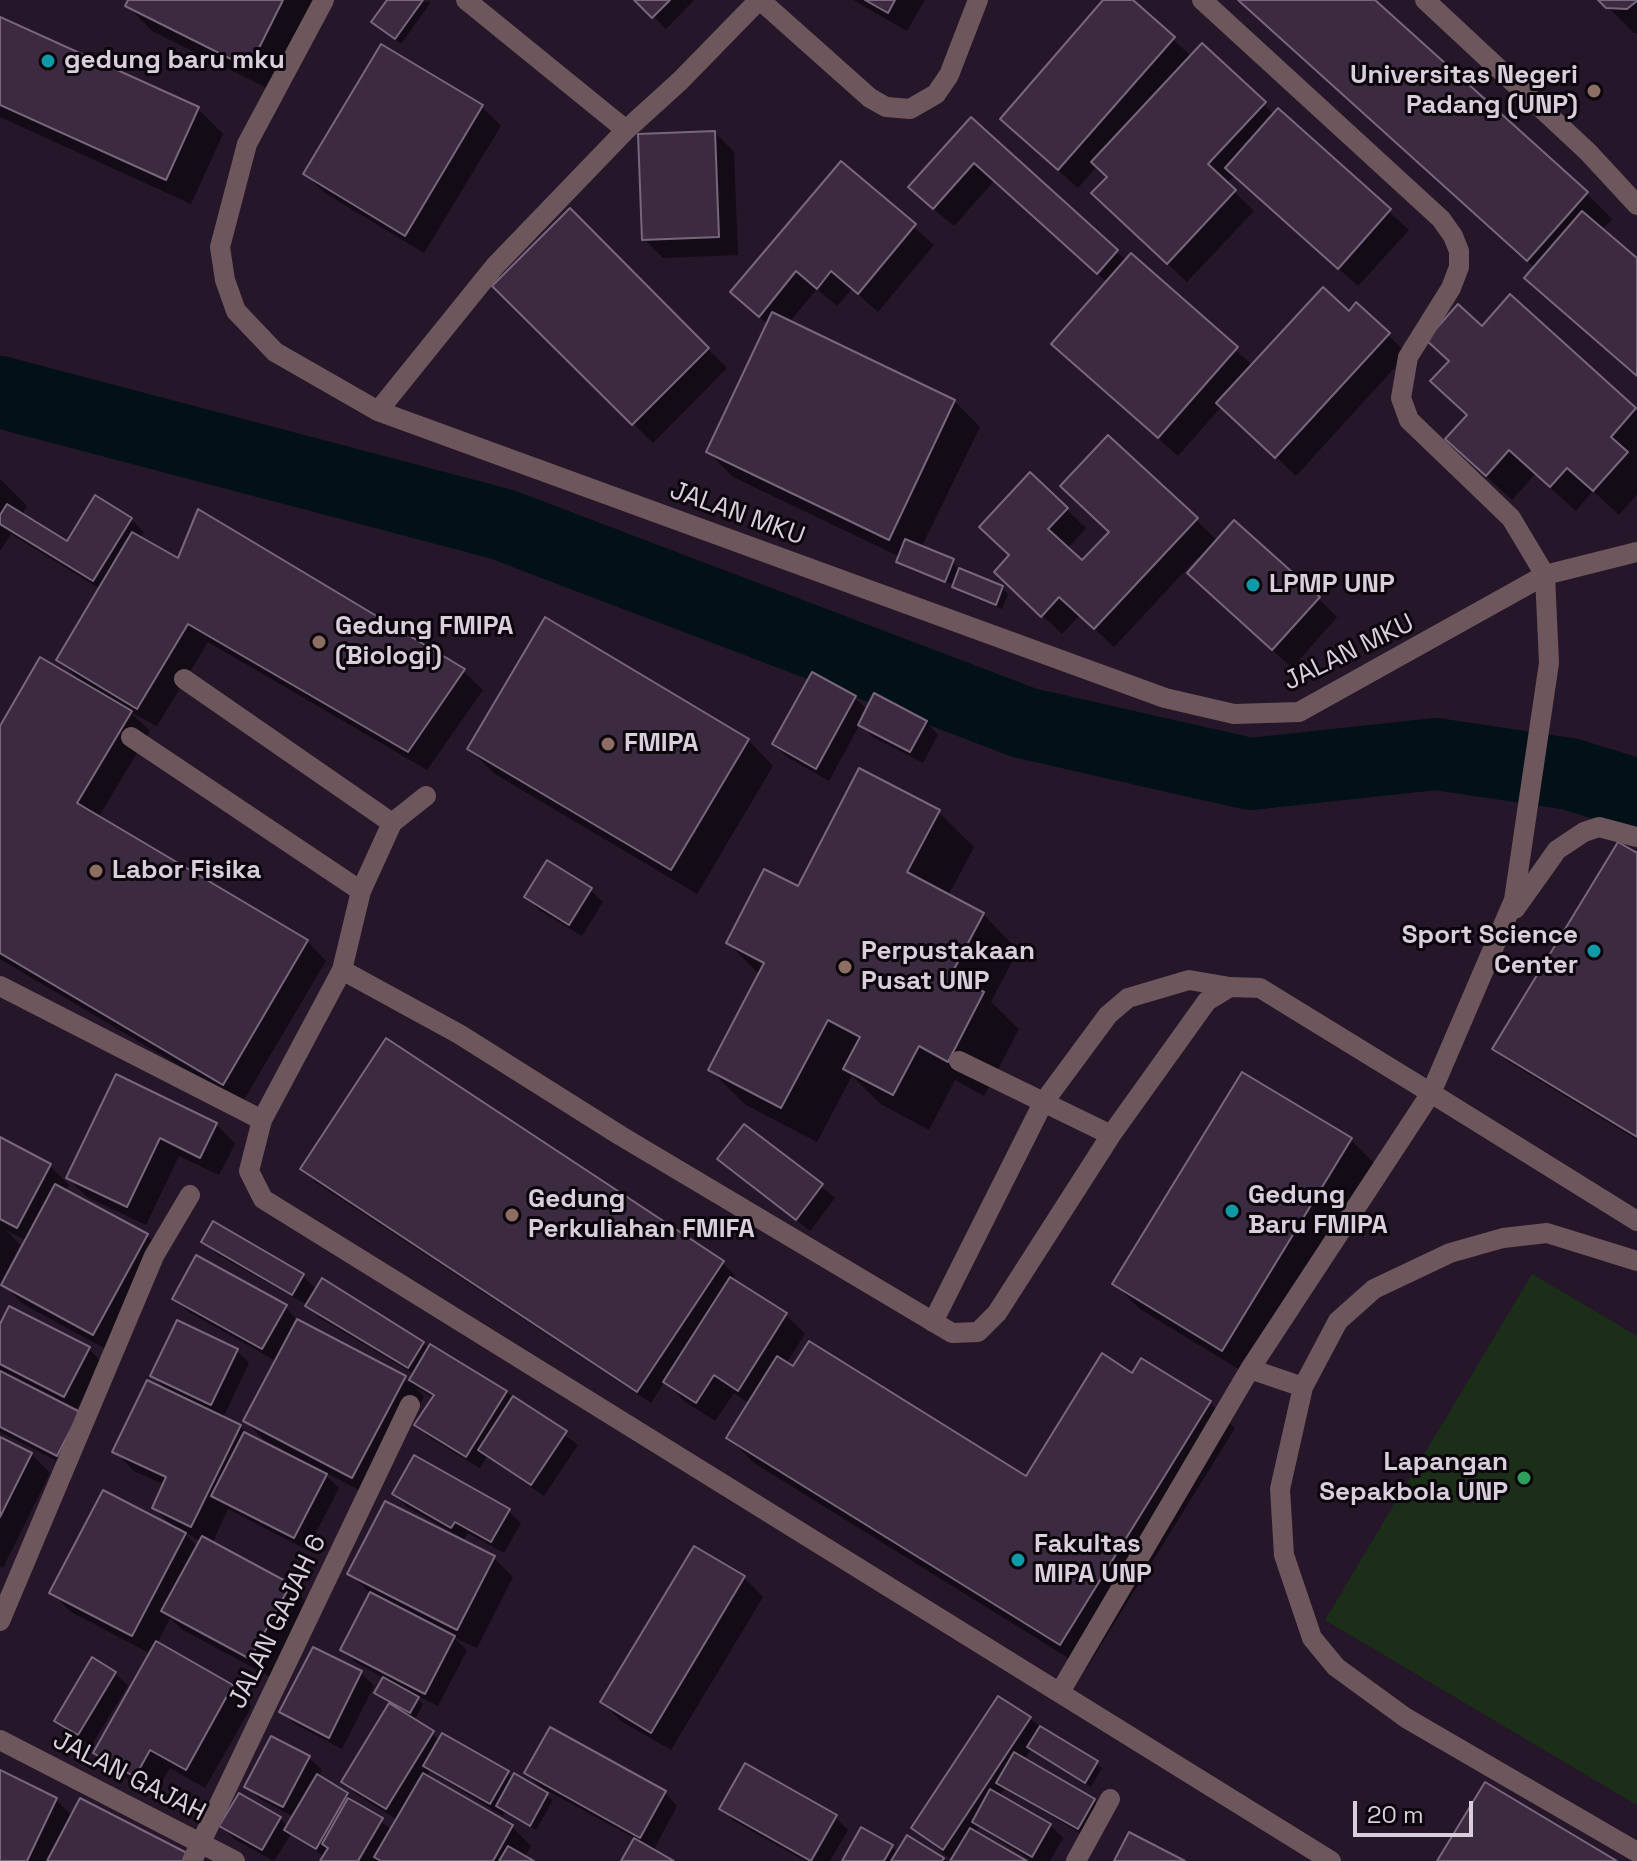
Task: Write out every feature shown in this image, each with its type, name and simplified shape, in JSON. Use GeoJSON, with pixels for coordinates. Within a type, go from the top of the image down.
{"type":"FeatureCollection","features":[{"type":"Feature","properties":{"kind":"street","name":"JALAN MKU"},"geometry":{"type":"LineString","coordinates":[[324,0],[247,144],[220,247],[225,280],[236,311],[275,352],[378,411],[1165,698],[1234,714],[1299,712],[1545,575],[1637,552]]}},
{"type":"Feature","properties":{"kind":"street"},"geometry":{"type":"LineString","coordinates":[[466,0],[626,130]]}},
{"type":"Feature","properties":{"kind":"street"},"geometry":{"type":"LineString","coordinates":[[378,411],[495,266],[626,130],[680,81],[760,0],[870,98],[886,107],[910,109],[936,94],[949,75],[978,0]]}},
{"type":"Feature","properties":{"kind":"street"},"geometry":{"type":"LineString","coordinates":[[1060,1692],[1250,1369],[1431,1093],[1514,900],[1549,663],[1545,575],[1511,518],[1409,420],[1401,398],[1408,357],[1451,288],[1459,267],[1453,236],[1441,219],[1202,0]]}},
{"type":"Feature","properties":{"kind":"street"},"geometry":{"type":"LineString","coordinates":[[1425,0],[1588,152],[1637,205]]}},
{"type":"Feature","properties":{"kind":"street"},"geometry":{"type":"LineString","coordinates":[[184,679],[392,823]]}},
{"type":"Feature","properties":{"kind":"street"},"geometry":{"type":"LineString","coordinates":[[131,737],[361,891]]}},
{"type":"Feature","properties":{"kind":"street"},"geometry":{"type":"LineString","coordinates":[[426,796],[392,823],[361,891],[342,970],[262,1120],[249,1171],[263,1199],[1331,1861]]}},
{"type":"Feature","properties":{"kind":"street"},"geometry":{"type":"LineString","coordinates":[[1502,929],[1557,850],[1584,832],[1599,827],[1637,837]]}},
{"type":"Feature","properties":{"kind":"street"},"geometry":{"type":"LineString","coordinates":[[342,970],[459,1034],[621,1136],[952,1333],[978,1332],[997,1313],[1111,1135],[1207,1001],[1230,987]]}},
{"type":"Feature","properties":{"kind":"street"},"geometry":{"type":"LineString","coordinates":[[933,1322],[1043,1103],[1108,1015],[1128,998],[1189,980],[1260,988],[1637,1221]]}},
{"type":"Feature","properties":{"kind":"street"},"geometry":{"type":"LineString","coordinates":[[0,986],[262,1120]]}},
{"type":"Feature","properties":{"kind":"street"},"geometry":{"type":"LineString","coordinates":[[959,1061],[1111,1135]]}},
{"type":"Feature","properties":{"kind":"street"},"geometry":{"type":"LineString","coordinates":[[0,1621],[154,1256],[190,1195]]}},
{"type":"Feature","properties":{"kind":"street"},"geometry":{"type":"LineString","coordinates":[[1637,1261],[1547,1233],[1503,1238],[1450,1253],[1374,1289],[1338,1321],[1303,1387],[1280,1489],[1284,1555],[1312,1638],[1336,1667],[1406,1718],[1637,1852]]}},
{"type":"Feature","properties":{"kind":"street"},"geometry":{"type":"LineString","coordinates":[[1250,1369],[1303,1387]]}},
{"type":"Feature","properties":{"kind":"street","name":"JALAN GAJAH 6"},"geometry":{"type":"LineString","coordinates":[[197,1852],[410,1405]]}},
{"type":"Feature","properties":{"kind":"street","name":"JALAN GAJAH"},"geometry":{"type":"LineString","coordinates":[[0,1740],[197,1852],[235,1861]]}},
{"type":"Feature","properties":{"kind":"street"},"geometry":{"type":"LineString","coordinates":[[1076,1861],[1110,1799]]}},
{"type":"Feature","properties":{"kind":"green space","name":"Lapangan Sepakbola UNP"},"geometry":{"type":"Polygon","coordinates":[[[1532,1274],[1637,1336],[1637,1805],[1325,1620],[1532,1274]]]}},
{"type":"Feature","properties":{"kind":"building"},"geometry":{"type":"Polygon","coordinates":[[[128,0],[283,0],[249,68],[125,6],[128,0]]]}},
{"type":"Feature","properties":{"kind":"building"},"geometry":{"type":"Polygon","coordinates":[[[387,0],[423,0],[395,39],[371,22],[387,0]]]}},
{"type":"Feature","properties":{"kind":"building"},"geometry":{"type":"Polygon","coordinates":[[[634,0],[670,0],[652,18],[634,0]]]}},
{"type":"Feature","properties":{"kind":"building"},"geometry":{"type":"Polygon","coordinates":[[[865,0],[895,0],[888,13],[865,0]]]}},
{"type":"Feature","properties":{"kind":"building"},"geometry":{"type":"Polygon","coordinates":[[[1103,0],[1133,0],[1175,37],[1058,170],[1000,119],[1103,0]]]}},
{"type":"Feature","properties":{"kind":"building"},"geometry":{"type":"Polygon","coordinates":[[[1238,0],[1375,0],[1588,192],[1527,261],[1238,0]]]}},
{"type":"Feature","properties":{"kind":"building"},"geometry":{"type":"Polygon","coordinates":[[[1598,0],[1637,1],[1627,9],[1606,8],[1598,0]]]}},
{"type":"Feature","properties":{"kind":"building","name":"gedung baru mku"},"geometry":{"type":"Polygon","coordinates":[[[0,17],[199,107],[166,180],[0,105],[0,17]]]}},
{"type":"Feature","properties":{"kind":"building"},"geometry":{"type":"Polygon","coordinates":[[[1202,43],[1266,102],[1208,164],[1236,190],[1167,264],[1091,193],[1107,177],[1091,162],[1202,43]]]}},
{"type":"Feature","properties":{"kind":"building"},"geometry":{"type":"Polygon","coordinates":[[[381,44],[483,105],[405,236],[303,174],[381,44]]]}},
{"type":"Feature","properties":{"kind":"building"},"geometry":{"type":"Polygon","coordinates":[[[1278,108],[1391,209],[1338,269],[1225,168],[1278,108]]]}},
{"type":"Feature","properties":{"kind":"building"},"geometry":{"type":"Polygon","coordinates":[[[971,117],[1118,250],[1097,274],[974,163],[933,209],[908,187],[971,117]]]}},
{"type":"Feature","properties":{"kind":"building"},"geometry":{"type":"Polygon","coordinates":[[[715,131],[719,237],[642,240],[638,134],[715,131]]]}},
{"type":"Feature","properties":{"kind":"building"},"geometry":{"type":"Polygon","coordinates":[[[841,161],[916,224],[858,294],[831,271],[817,289],[796,271],[759,317],[730,292],[841,161]]]}},
{"type":"Feature","properties":{"kind":"building"},"geometry":{"type":"Polygon","coordinates":[[[570,208],[709,348],[632,425],[492,286],[570,208]]]}},
{"type":"Feature","properties":{"kind":"building"},"geometry":{"type":"Polygon","coordinates":[[[1582,211],[1637,258],[1637,376],[1524,278],[1582,211]]]}},
{"type":"Feature","properties":{"kind":"building"},"geometry":{"type":"Polygon","coordinates":[[[1131,253],[1238,347],[1158,438],[1051,344],[1131,253]]]}},
{"type":"Feature","properties":{"kind":"building"},"geometry":{"type":"Polygon","coordinates":[[[1323,287],[1349,311],[1356,302],[1390,333],[1275,458],[1216,403],[1323,287]]]}},
{"type":"Feature","properties":{"kind":"building"},"geometry":{"type":"Polygon","coordinates":[[[1510,294],[1636,408],[1611,437],[1628,452],[1593,491],[1567,468],[1550,487],[1509,450],[1486,476],[1445,439],[1467,415],[1430,381],[1449,361],[1426,340],[1458,304],[1482,326],[1510,294]]]}},
{"type":"Feature","properties":{"kind":"building"},"geometry":{"type":"Polygon","coordinates":[[[772,312],[955,400],[889,540],[706,452],[772,312]]]}},
{"type":"Feature","properties":{"kind":"building"},"geometry":{"type":"Polygon","coordinates":[[[1108,435],[1198,518],[1094,629],[1059,597],[1041,617],[994,572],[1009,555],[979,527],[1030,472],[1068,508],[1048,529],[1082,560],[1109,532],[1060,486],[1108,435]]]}},
{"type":"Feature","properties":{"kind":"building"},"geometry":{"type":"Polygon","coordinates":[[[95,495],[132,518],[93,581],[0,524],[0,515],[7,504],[67,541],[95,495]]]}},
{"type":"Feature","properties":{"kind":"building","name":"Gedung FMIPA (Biologi)"},"geometry":{"type":"Polygon","coordinates":[[[198,509],[465,669],[408,752],[188,624],[137,709],[56,660],[132,532],[178,558],[198,509]]]}},
{"type":"Feature","properties":{"kind":"building","name":"LPMP UNP"},"geometry":{"type":"Polygon","coordinates":[[[1234,520],[1320,597],[1272,650],[1187,573],[1234,520]]]}},
{"type":"Feature","properties":{"kind":"building"},"geometry":{"type":"Polygon","coordinates":[[[905,539],[954,559],[945,582],[896,562],[905,539]]]}},
{"type":"Feature","properties":{"kind":"building"},"geometry":{"type":"Polygon","coordinates":[[[959,568],[1003,586],[996,605],[952,587],[959,568]]]}},
{"type":"Feature","properties":{"kind":"building","name":"FMIPA"},"geometry":{"type":"Polygon","coordinates":[[[545,617],[749,739],[671,870],[467,749],[545,617]]]}},
{"type":"Feature","properties":{"kind":"building","name":"Labor Fisika"},"geometry":{"type":"Polygon","coordinates":[[[40,657],[132,711],[77,803],[308,940],[223,1085],[0,953],[0,726],[40,657]]]}},
{"type":"Feature","properties":{"kind":"building"},"geometry":{"type":"Polygon","coordinates":[[[812,672],[856,696],[816,769],[772,744],[812,672]]]}},
{"type":"Feature","properties":{"kind":"building"},"geometry":{"type":"Polygon","coordinates":[[[874,693],[927,721],[910,752],[858,725],[874,693]]]}},
{"type":"Feature","properties":{"kind":"building"},"geometry":{"type":"Polygon","coordinates":[[[859,768],[940,810],[907,872],[984,913],[951,975],[984,992],[948,1062],[919,1046],[893,1095],[843,1069],[860,1037],[828,1020],[781,1108],[708,1070],[764,963],[726,943],[764,869],[798,886],[859,768]]]}},
{"type":"Feature","properties":{"kind":"building","name":"Sport Science Center"},"geometry":{"type":"Polygon","coordinates":[[[1618,842],[1637,853],[1637,1137],[1492,1049],[1618,842]]]}},
{"type":"Feature","properties":{"kind":"building"},"geometry":{"type":"Polygon","coordinates":[[[547,860],[592,888],[569,925],[524,897],[547,860]]]}},
{"type":"Feature","properties":{"kind":"building","name":"Gedung Perkuliahan FMIFA"},"geometry":{"type":"Polygon","coordinates":[[[386,1038],[724,1261],[637,1392],[300,1169],[386,1038]]]}},
{"type":"Feature","properties":{"kind":"building","name":"Gedung Baru FMIPA"},"geometry":{"type":"Polygon","coordinates":[[[1242,1072],[1352,1138],[1222,1351],[1112,1284],[1242,1072]]]}},
{"type":"Feature","properties":{"kind":"building"},"geometry":{"type":"Polygon","coordinates":[[[116,1074],[217,1123],[200,1158],[160,1138],[127,1207],[66,1178],[116,1074]]]}},
{"type":"Feature","properties":{"kind":"building"},"geometry":{"type":"Polygon","coordinates":[[[744,1124],[823,1184],[796,1220],[717,1159],[744,1124]]]}},
{"type":"Feature","properties":{"kind":"building"},"geometry":{"type":"Polygon","coordinates":[[[0,1137],[51,1164],[17,1228],[0,1219],[0,1137]]]}},
{"type":"Feature","properties":{"kind":"building"},"geometry":{"type":"Polygon","coordinates":[[[55,1184],[148,1234],[93,1335],[1,1285],[55,1184]]]}},
{"type":"Feature","properties":{"kind":"building"},"geometry":{"type":"Polygon","coordinates":[[[213,1221],[304,1274],[292,1295],[201,1242],[213,1221]]]}},
{"type":"Feature","properties":{"kind":"building"},"geometry":{"type":"Polygon","coordinates":[[[196,1255],[287,1305],[262,1349],[172,1299],[196,1255]]]}},
{"type":"Feature","properties":{"kind":"building"},"geometry":{"type":"Polygon","coordinates":[[[730,1277],[787,1313],[738,1391],[714,1375],[696,1403],[663,1382],[730,1277]]]}},
{"type":"Feature","properties":{"kind":"building"},"geometry":{"type":"Polygon","coordinates":[[[322,1278],[424,1342],[408,1368],[305,1306],[322,1278]]]}},
{"type":"Feature","properties":{"kind":"building"},"geometry":{"type":"Polygon","coordinates":[[[9,1306],[90,1347],[64,1397],[0,1364],[0,1324],[9,1306]]]}},
{"type":"Feature","properties":{"kind":"building"},"geometry":{"type":"Polygon","coordinates":[[[297,1319],[406,1376],[352,1478],[243,1421],[297,1319]]]}},
{"type":"Feature","properties":{"kind":"building"},"geometry":{"type":"Polygon","coordinates":[[[177,1320],[238,1349],[211,1405],[150,1376],[177,1320]]]}},
{"type":"Feature","properties":{"kind":"building","name":"Fakultas MIPA UNP"},"geometry":{"type":"Polygon","coordinates":[[[809,1341],[1026,1476],[1102,1353],[1132,1373],[1141,1358],[1211,1401],[1060,1645],[726,1438],[777,1356],[793,1366],[809,1341]]]}},
{"type":"Feature","properties":{"kind":"building"},"geometry":{"type":"Polygon","coordinates":[[[430,1344],[507,1391],[466,1457],[414,1425],[434,1395],[409,1380],[430,1344]]]}},
{"type":"Feature","properties":{"kind":"building"},"geometry":{"type":"Polygon","coordinates":[[[0,1371],[80,1412],[57,1456],[0,1427],[0,1371]]]}},
{"type":"Feature","properties":{"kind":"building"},"geometry":{"type":"Polygon","coordinates":[[[147,1380],[241,1425],[191,1527],[152,1508],[166,1477],[112,1452],[147,1380]]]}},
{"type":"Feature","properties":{"kind":"building"},"geometry":{"type":"Polygon","coordinates":[[[513,1396],[567,1431],[531,1485],[478,1450],[513,1396]]]}},
{"type":"Feature","properties":{"kind":"building"},"geometry":{"type":"Polygon","coordinates":[[[244,1432],[327,1474],[294,1538],[211,1496],[244,1432]]]}},
{"type":"Feature","properties":{"kind":"building"},"geometry":{"type":"Polygon","coordinates":[[[0,1437],[32,1453],[0,1517],[0,1437]]]}},
{"type":"Feature","properties":{"kind":"building"},"geometry":{"type":"Polygon","coordinates":[[[414,1455],[510,1509],[491,1542],[455,1522],[451,1528],[392,1494],[414,1455]]]}},
{"type":"Feature","properties":{"kind":"building"},"geometry":{"type":"Polygon","coordinates":[[[103,1490],[186,1533],[132,1636],[49,1593],[103,1490]]]}},
{"type":"Feature","properties":{"kind":"building"},"geometry":{"type":"Polygon","coordinates":[[[385,1501],[495,1556],[457,1630],[347,1574],[385,1501]]]}},
{"type":"Feature","properties":{"kind":"building"},"geometry":{"type":"Polygon","coordinates":[[[202,1536],[291,1584],[250,1659],[161,1611],[202,1536]]]}},
{"type":"Feature","properties":{"kind":"building"},"geometry":{"type":"Polygon","coordinates":[[[694,1546],[745,1576],[651,1733],[600,1702],[694,1546]]]}},
{"type":"Feature","properties":{"kind":"building"},"geometry":{"type":"Polygon","coordinates":[[[370,1592],[455,1636],[425,1694],[340,1650],[370,1592]]]}},
{"type":"Feature","properties":{"kind":"building"},"geometry":{"type":"Polygon","coordinates":[[[156,1641],[233,1685],[186,1770],[150,1750],[135,1777],[93,1753],[156,1641]]]}},
{"type":"Feature","properties":{"kind":"building"},"geometry":{"type":"Polygon","coordinates":[[[313,1647],[362,1671],[329,1738],[279,1712],[313,1647]]]}},
{"type":"Feature","properties":{"kind":"building"},"geometry":{"type":"Polygon","coordinates":[[[92,1657],[116,1672],[78,1735],[54,1721],[92,1657]]]}},
{"type":"Feature","properties":{"kind":"building"},"geometry":{"type":"Polygon","coordinates":[[[383,1677],[419,1697],[410,1713],[374,1693],[383,1677]]]}},
{"type":"Feature","properties":{"kind":"building"},"geometry":{"type":"Polygon","coordinates":[[[998,1696],[1031,1717],[943,1850],[911,1828],[998,1696]]]}},
{"type":"Feature","properties":{"kind":"building"},"geometry":{"type":"Polygon","coordinates":[[[389,1703],[434,1731],[386,1809],[341,1782],[389,1703]]]}},
{"type":"Feature","properties":{"kind":"building"},"geometry":{"type":"Polygon","coordinates":[[[1040,1726],[1098,1761],[1085,1783],[1027,1747],[1040,1726]]]}},
{"type":"Feature","properties":{"kind":"building"},"geometry":{"type":"Polygon","coordinates":[[[550,1727],[666,1791],[640,1838],[524,1773],[550,1727]]]}},
{"type":"Feature","properties":{"kind":"building"},"geometry":{"type":"Polygon","coordinates":[[[442,1733],[509,1771],[490,1804],[423,1766],[442,1733]]]}},
{"type":"Feature","properties":{"kind":"building"},"geometry":{"type":"Polygon","coordinates":[[[271,1736],[310,1756],[283,1807],[244,1787],[271,1736]]]}},
{"type":"Feature","properties":{"kind":"building"},"geometry":{"type":"Polygon","coordinates":[[[1014,1752],[1095,1799],[1078,1829],[996,1783],[1014,1752]]]}},
{"type":"Feature","properties":{"kind":"building"},"geometry":{"type":"Polygon","coordinates":[[[745,1763],[837,1815],[811,1861],[719,1809],[745,1763]]]}},
{"type":"Feature","properties":{"kind":"building"},"geometry":{"type":"Polygon","coordinates":[[[0,1770],[57,1798],[27,1861],[0,1861],[0,1770]]]}},
{"type":"Feature","properties":{"kind":"building"},"geometry":{"type":"Polygon","coordinates":[[[423,1773],[513,1825],[493,1861],[381,1861],[374,1857],[423,1773]]]}},
{"type":"Feature","properties":{"kind":"building"},"geometry":{"type":"Polygon","coordinates":[[[514,1773],[548,1793],[530,1826],[496,1806],[514,1773]]]}},
{"type":"Feature","properties":{"kind":"building"},"geometry":{"type":"Polygon","coordinates":[[[317,1774],[348,1793],[316,1849],[284,1830],[317,1774]]]}},
{"type":"Feature","properties":{"kind":"building"},"geometry":{"type":"Polygon","coordinates":[[[1485,1782],[1617,1861],[1437,1861],[1485,1782]]]}},
{"type":"Feature","properties":{"kind":"building"},"geometry":{"type":"Polygon","coordinates":[[[990,1789],[1051,1824],[1032,1857],[972,1822],[990,1789]]]}},
{"type":"Feature","properties":{"kind":"building"},"geometry":{"type":"Polygon","coordinates":[[[239,1793],[281,1817],[262,1850],[219,1826],[239,1793]]]}},
{"type":"Feature","properties":{"kind":"building"},"geometry":{"type":"Polygon","coordinates":[[[80,1798],[187,1853],[183,1861],[47,1861],[80,1798]]]}},
{"type":"Feature","properties":{"kind":"building"},"geometry":{"type":"Polygon","coordinates":[[[348,1798],[383,1818],[358,1861],[320,1861],[328,1848],[322,1844],[348,1798]]]}},
{"type":"Feature","properties":{"kind":"building"},"geometry":{"type":"Polygon","coordinates":[[[861,1827],[893,1845],[884,1861],[842,1861],[861,1827]]]}},
{"type":"Feature","properties":{"kind":"building"},"geometry":{"type":"Polygon","coordinates":[[[970,1828],[1027,1861],[950,1861],[970,1828]]]}},
{"type":"Feature","properties":{"kind":"building"},"geometry":{"type":"Polygon","coordinates":[[[1129,1832],[1185,1861],[1114,1861],[1129,1832]]]}},
{"type":"Feature","properties":{"kind":"building"},"geometry":{"type":"Polygon","coordinates":[[[907,1835],[944,1858],[942,1861],[891,1861],[907,1835]]]}},
{"type":"Feature","properties":{"kind":"building"},"geometry":{"type":"Polygon","coordinates":[[[634,1838],[674,1861],[621,1861],[634,1838]]]}},
{"type":"Feature","properties":{"kind":"building"},"geometry":{"type":"Polygon","coordinates":[[[508,1846],[534,1861],[499,1861],[508,1846]]]}},
{"type":"Feature","properties":{"kind":"waterway"},"geometry":{"type":"LineString","coordinates":[[0,392],[501,524],[1025,723],[1250,774],[1436,754],[1570,774],[1637,795]]}},
{"type":"Feature","properties":{"kind":"place","name":"gedung baru mku"},"geometry":{"type":"Point","coordinates":[48,61]}},
{"type":"Feature","properties":{"kind":"place","name":"Universitas Negeri Padang (UNP)"},"geometry":{"type":"Point","coordinates":[1594,91]}},
{"type":"Feature","properties":{"kind":"place","name":"LPMP UNP"},"geometry":{"type":"Point","coordinates":[1253,585]}},
{"type":"Feature","properties":{"kind":"place","name":"Gedung FMIPA (Biologi)"},"geometry":{"type":"Point","coordinates":[319,642]}},
{"type":"Feature","properties":{"kind":"place","name":"FMIPA"},"geometry":{"type":"Point","coordinates":[608,744]}},
{"type":"Feature","properties":{"kind":"place","name":"Labor Fisika"},"geometry":{"type":"Point","coordinates":[96,871]}},
{"type":"Feature","properties":{"kind":"place","name":"Sport Science Center"},"geometry":{"type":"Point","coordinates":[1594,951]}},
{"type":"Feature","properties":{"kind":"place","name":"Perpustakaan Pusat UNP"},"geometry":{"type":"Point","coordinates":[845,967]}},
{"type":"Feature","properties":{"kind":"place","name":"Gedung Baru FMIPA"},"geometry":{"type":"Point","coordinates":[1232,1211]}},
{"type":"Feature","properties":{"kind":"place","name":"Gedung Perkuliahan FMIFA"},"geometry":{"type":"Point","coordinates":[512,1215]}},
{"type":"Feature","properties":{"kind":"place","name":"Lapangan Sepakbola UNP"},"geometry":{"type":"Point","coordinates":[1524,1478]}},
{"type":"Feature","properties":{"kind":"place","name":"Fakultas MIPA UNP"},"geometry":{"type":"Point","coordinates":[1018,1560]}}]}
